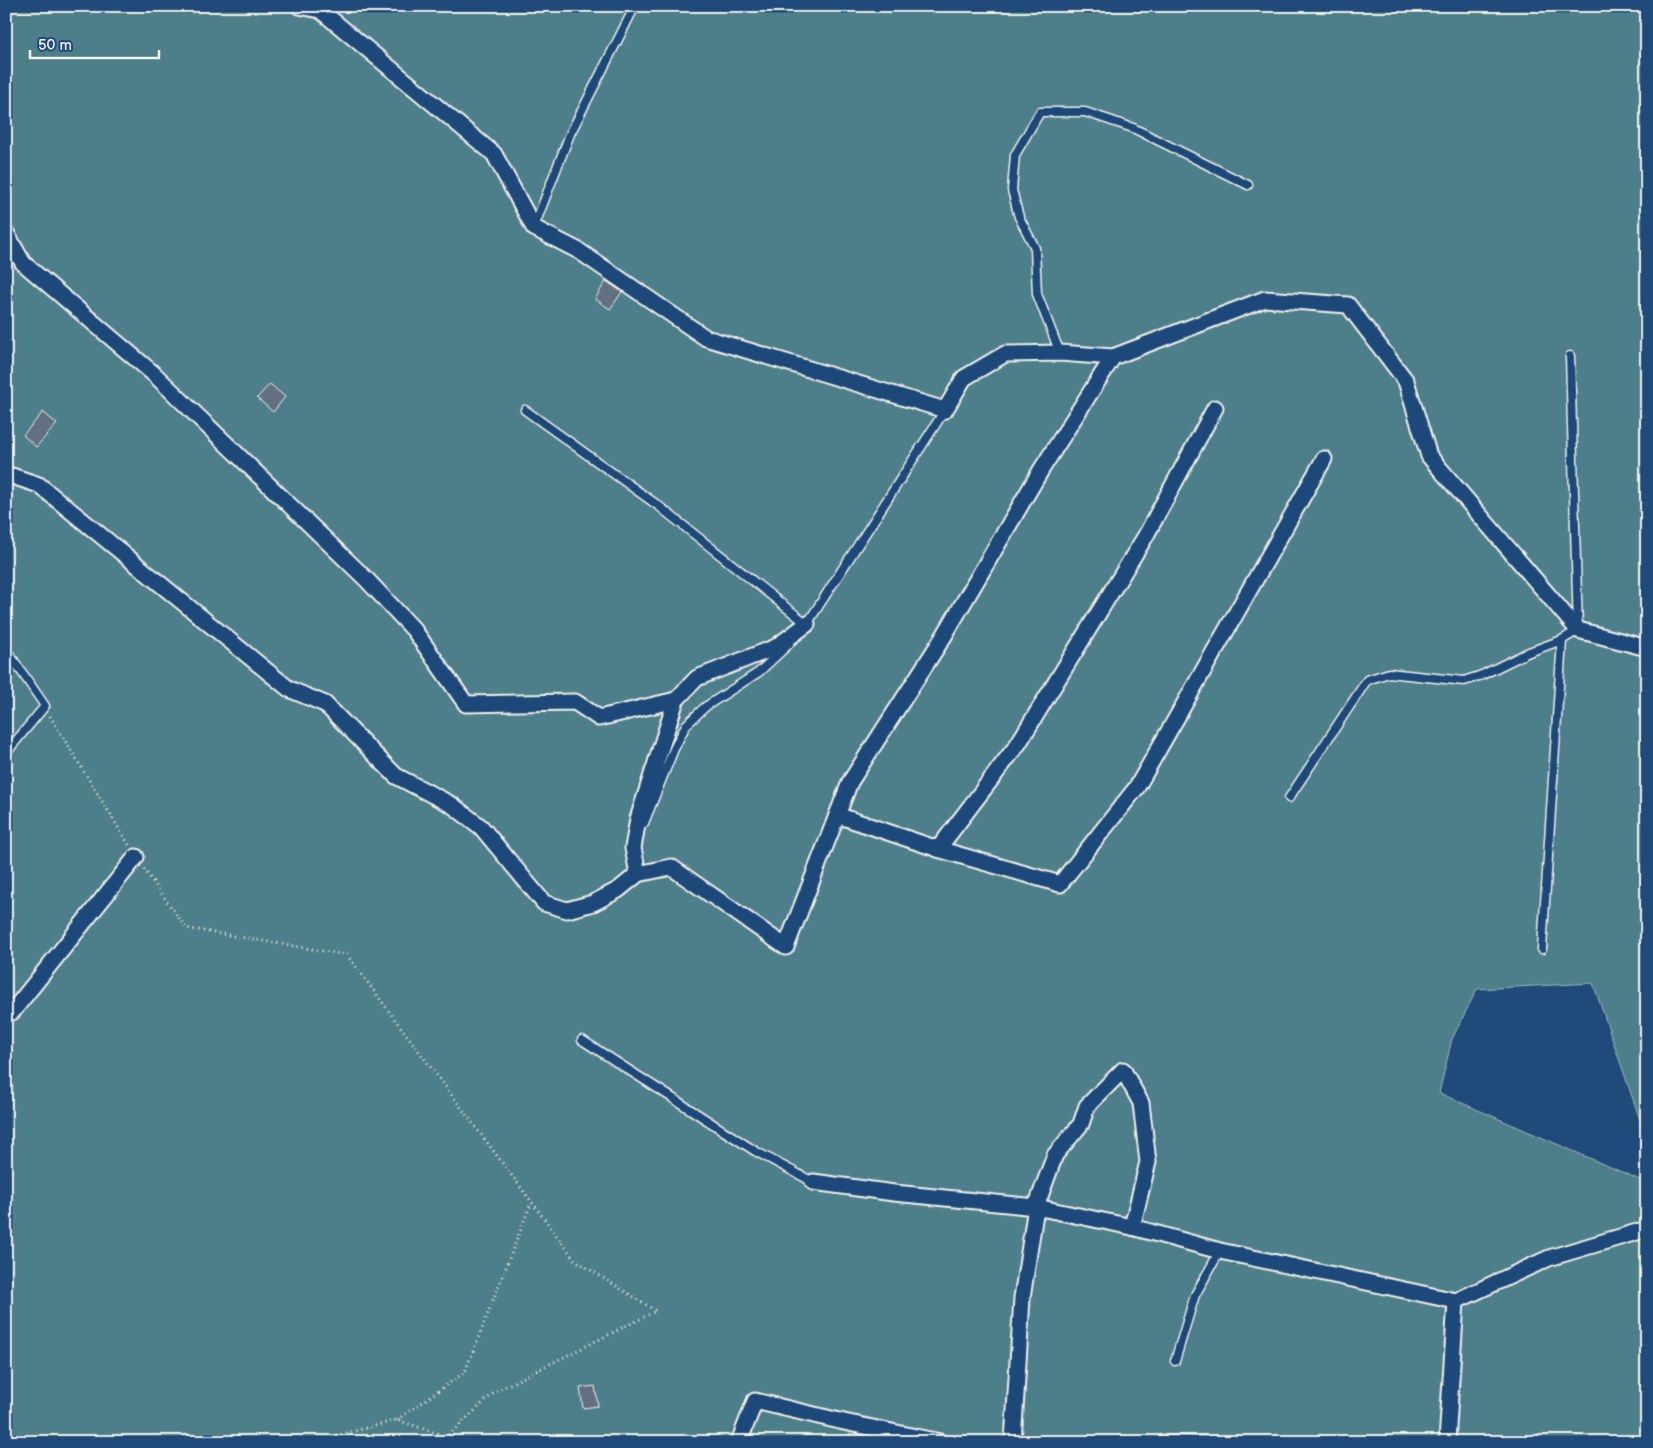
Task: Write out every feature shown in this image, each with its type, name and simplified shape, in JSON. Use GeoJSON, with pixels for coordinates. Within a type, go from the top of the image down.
{"type":"FeatureCollection","features":[{"type":"Feature","properties":{"kind":"street"},"geometry":{"type":"LineString","coordinates":[[299,6],[320,10],[494,154],[534,228],[579,251],[706,338],[945,410],[964,378],[1006,354],[1060,353],[1113,357],[1265,299],[1348,305],[1406,381],[1429,456],[1578,630],[1647,648]]}},
{"type":"Feature","properties":{"kind":"street"},"geometry":{"type":"LineString","coordinates":[[6,233],[23,262],[155,375],[367,580],[414,630],[466,704],[575,702],[599,718],[676,700]]}},
{"type":"Feature","properties":{"kind":"street"},"geometry":{"type":"LineString","coordinates":[[6,474],[39,484],[289,689],[325,704],[396,776],[452,804],[481,827],[544,903],[567,910],[593,903],[618,890],[638,874],[671,867],[786,947],[850,782],[944,636],[1041,470],[1113,357]]}},
{"type":"Feature","properties":{"kind":"street"},"geometry":{"type":"LineString","coordinates":[[938,849],[1018,744],[1145,537],[1215,408]]}},
{"type":"Feature","properties":{"kind":"street"},"geometry":{"type":"LineString","coordinates":[[837,815],[938,849],[1060,884],[1137,787],[1324,458]]}},
{"type":"Feature","properties":{"kind":"street"},"geometry":{"type":"LineString","coordinates":[[638,874],[632,848],[638,819],[676,700],[697,678],[776,647],[807,624]]}},
{"type":"Feature","properties":{"kind":"street"},"geometry":{"type":"LineString","coordinates":[[6,1007],[12,1012],[136,857]]}},
{"type":"Feature","properties":{"kind":"street"},"geometry":{"type":"LineString","coordinates":[[1013,1442],[1022,1298],[1036,1207],[1055,1155],[1082,1124],[1087,1106],[1123,1070],[1141,1103],[1148,1162],[1132,1227]]}},
{"type":"Feature","properties":{"kind":"street"},"geometry":{"type":"LineString","coordinates":[[813,1182],[894,1194],[1036,1207],[1132,1227],[1220,1251],[1456,1301],[1549,1258],[1647,1229]]}},
{"type":"Feature","properties":{"kind":"street"},"geometry":{"type":"LineString","coordinates":[[1447,1442],[1456,1301]]}},
{"type":"Feature","properties":{"kind":"street"},"geometry":{"type":"LineString","coordinates":[[740,1442],[755,1401],[940,1442]]}},
{"type":"Feature","properties":{"kind":"lane"},"geometry":{"type":"LineString","coordinates":[[534,228],[570,134],[635,6]]}},
{"type":"Feature","properties":{"kind":"lane"},"geometry":{"type":"LineString","coordinates":[[1060,353],[1037,294],[1035,248],[1019,217],[1012,190],[1014,155],[1040,112],[1086,112],[1133,128],[1248,185]]}},
{"type":"Feature","properties":{"kind":"lane"},"geometry":{"type":"LineString","coordinates":[[1289,798],[1368,680],[1389,673],[1464,681],[1482,675],[1529,652],[1562,640],[1578,630],[1570,356]]}},
{"type":"Feature","properties":{"kind":"lane"},"geometry":{"type":"LineString","coordinates":[[525,410],[660,507],[807,624]]}},
{"type":"Feature","properties":{"kind":"lane"},"geometry":{"type":"LineString","coordinates":[[638,874],[637,846],[645,822],[686,724],[705,707],[759,672],[780,655],[807,624],[945,410]]}},
{"type":"Feature","properties":{"kind":"lane"},"geometry":{"type":"LineString","coordinates":[[1542,949],[1562,640]]}},
{"type":"Feature","properties":{"kind":"lane"},"geometry":{"type":"LineString","coordinates":[[6,648],[44,706],[6,753]]}},
{"type":"Feature","properties":{"kind":"lane"},"geometry":{"type":"LineString","coordinates":[[582,1040],[755,1151],[813,1182]]}},
{"type":"Feature","properties":{"kind":"lane"},"geometry":{"type":"LineString","coordinates":[[1175,1361],[1195,1295],[1220,1251]]}},
{"type":"Feature","properties":{"kind":"lane"},"geometry":{"type":"LineString","coordinates":[[1164,1440],[1238,1442]]}},
{"type":"Feature","properties":{"kind":"path"},"geometry":{"type":"LineString","coordinates":[[44,706],[136,857],[186,928],[346,955],[574,1260],[656,1311],[496,1391],[445,1436],[441,1442]]}},
{"type":"Feature","properties":{"kind":"path"},"geometry":{"type":"LineString","coordinates":[[312,1442],[397,1420],[465,1372],[532,1203]]}},
{"type":"Feature","properties":{"kind":"path"},"geometry":{"type":"LineString","coordinates":[[397,1420],[445,1436]]}},
{"type":"Feature","properties":{"kind":"green space"},"geometry":{"type":"Polygon","coordinates":[[[6,6],[1647,6],[1647,1140],[1593,983],[1477,989],[1452,1039],[1439,1093],[1647,1183],[1647,1442],[6,1442],[6,6]]]}},
{"type":"Feature","properties":{"kind":"building"},"geometry":{"type":"Polygon","coordinates":[[[606,281],[622,292],[610,309],[595,299],[606,281]]]}},
{"type":"Feature","properties":{"kind":"building"},"geometry":{"type":"Polygon","coordinates":[[[270,384],[285,397],[273,412],[257,398],[270,384]]]}},
{"type":"Feature","properties":{"kind":"building"},"geometry":{"type":"Polygon","coordinates":[[[43,412],[57,424],[36,447],[23,435],[43,412]]]}},
{"type":"Feature","properties":{"kind":"building"},"geometry":{"type":"Polygon","coordinates":[[[595,1386],[598,1406],[583,1408],[580,1388],[595,1386]]]}}]}
